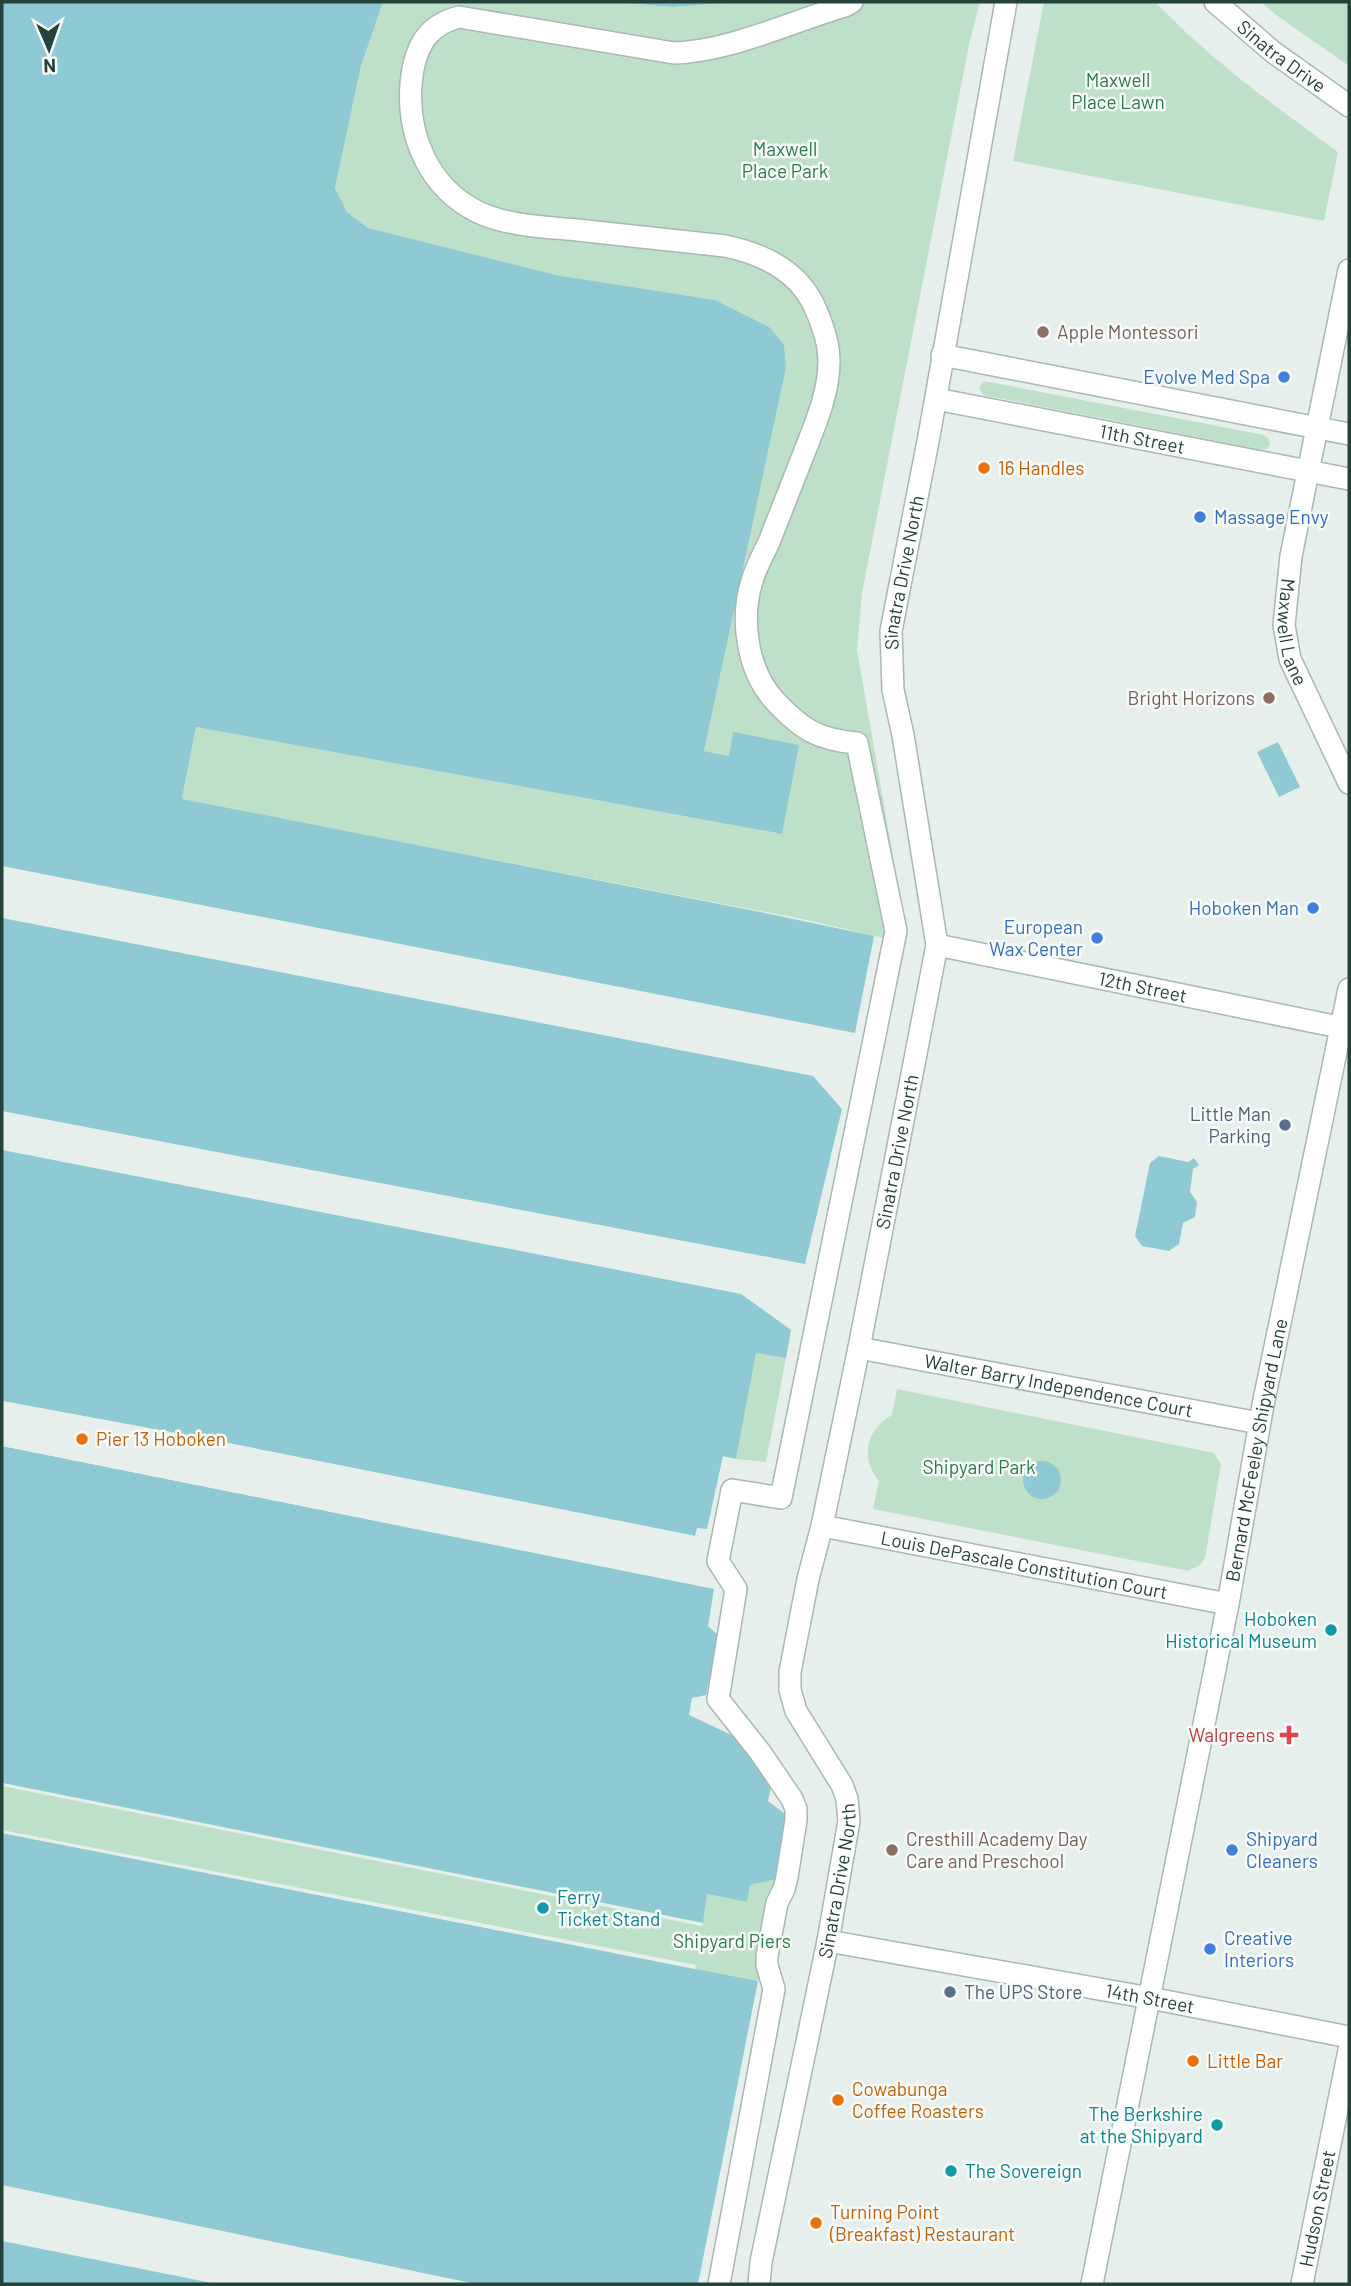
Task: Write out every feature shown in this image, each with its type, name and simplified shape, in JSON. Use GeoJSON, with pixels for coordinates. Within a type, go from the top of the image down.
{"type":"FeatureCollection","features":[{"type":"Feature","properties":{"kind":"street"},"geometry":{"type":"LineString","coordinates":[[719,2284],[774,1989],[766,1965],[767,1956],[777,1903],[784,1889],[796,1820],[792,1799],[760,1752],[718,1699],[736,1589],[718,1561],[732,1490],[781,1498],[896,931],[866,742],[834,741],[812,734],[790,717],[770,696],[754,666],[746,631],[751,582],[820,414],[827,379],[828,343],[813,301],[793,276],[746,250],[560,229],[513,222],[479,213],[451,193],[428,167],[416,141],[410,103],[416,52],[424,37],[440,24],[459,17],[682,52],[714,48],[852,2]]}},
{"type":"Feature","properties":{"kind":"street","name":"Sinatra Drive North"},"geometry":{"type":"LineString","coordinates":[[760,2284],[761,2262],[828,1941],[849,1811],[842,1784],[796,1712],[790,1681],[808,1579],[822,1526],[859,1348],[937,945],[903,735],[893,690],[891,631],[936,399],[1006,2]]}},
{"type":"Feature","properties":{"kind":"street","name":"Sinatra Drive"},"geometry":{"type":"LineString","coordinates":[[1215,2],[1273,52],[1349,106]]}},
{"type":"Feature","properties":{"kind":"street","name":"Maxwell Lane"},"geometry":{"type":"LineString","coordinates":[[1349,270],[1291,556],[1284,625],[1290,659],[1349,783]]}},
{"type":"Feature","properties":{"kind":"street"},"geometry":{"type":"LineString","coordinates":[[942,355],[1349,434]]}},
{"type":"Feature","properties":{"kind":"street","name":"11th Street"},"geometry":{"type":"LineString","coordinates":[[936,399],[1349,479]]}},
{"type":"Feature","properties":{"kind":"street","name":"12th Street"},"geometry":{"type":"LineString","coordinates":[[937,945],[1345,1029]]}},
{"type":"Feature","properties":{"kind":"street"},"geometry":{"type":"LineString","coordinates":[[1345,1029],[1349,989]]}},
{"type":"Feature","properties":{"kind":"street","name":"Bernard McFeeley Shipyard Lane"},"geometry":{"type":"LineString","coordinates":[[1093,2284],[1228,1604],[1259,1423],[1345,1029]]}},
{"type":"Feature","properties":{"kind":"street","name":"Walter Barry Independence Court"},"geometry":{"type":"LineString","coordinates":[[859,1348],[1259,1423]]}},
{"type":"Feature","properties":{"kind":"street","name":"Louis DePascale Constitution Court"},"geometry":{"type":"LineString","coordinates":[[822,1526],[1228,1604]]}},
{"type":"Feature","properties":{"kind":"street","name":"14th Street"},"geometry":{"type":"LineString","coordinates":[[828,1941],[1150,1998],[1349,2037]]}},
{"type":"Feature","properties":{"kind":"street","name":"Hudson Street"},"geometry":{"type":"LineString","coordinates":[[1302,2284],[1349,2050]]}},
{"type":"Feature","properties":{"kind":"green space","name":"Maxwell Place Park"},"geometry":{"type":"Polygon","coordinates":[[[383,2],[613,2],[673,7],[738,2],[980,2],[970,40],[862,593],[857,650],[904,923],[902,940],[182,800],[196,727],[782,834],[733,733],[729,756],[704,751],[786,368],[715,300],[556,275],[368,228],[347,212],[335,188],[361,66],[383,2]]]}},
{"type":"Feature","properties":{"kind":"green space","name":"Maxwell Place Lawn"},"geometry":{"type":"Polygon","coordinates":[[[1044,2],[1155,2],[1220,63],[1338,152],[1324,221],[1013,161],[1044,2]]]}},
{"type":"Feature","properties":{"kind":"green space"},"geometry":{"type":"Polygon","coordinates":[[[1261,2],[1349,2],[1349,66],[1282,19],[1261,2]]]}},
{"type":"Feature","properties":{"kind":"green space"},"geometry":{"type":"Polygon","coordinates":[[[984,381],[1264,435],[1269,439],[1270,445],[1267,449],[1259,449],[983,395],[979,387],[984,381]]]}},
{"type":"Feature","properties":{"kind":"green space"},"geometry":{"type":"Polygon","coordinates":[[[756,1352],[786,1358],[766,1462],[736,1459],[756,1352]]]}},
{"type":"Feature","properties":{"kind":"green space","name":"Shipyard Park"},"geometry":{"type":"Polygon","coordinates":[[[897,1389],[1214,1453],[1221,1464],[1205,1558],[1200,1565],[1188,1571],[873,1509],[879,1481],[869,1463],[869,1445],[876,1428],[892,1415],[897,1389]]]}},
{"type":"Feature","properties":{"kind":"green space","name":"Shipyard Piers"},"geometry":{"type":"Polygon","coordinates":[[[2,1783],[703,1922],[707,1894],[747,1902],[750,1885],[779,1879],[758,1981],[2,1833],[2,1783]]]}},
{"type":"Feature","properties":{"kind":"water"},"geometry":{"type":"Polygon","coordinates":[[[2,2],[383,2],[361,66],[335,188],[347,212],[368,228],[556,275],[715,300],[769,327],[784,345],[786,368],[704,751],[729,756],[733,732],[799,745],[782,834],[196,727],[182,799],[874,936],[855,1033],[2,866],[2,2]]]}},
{"type":"Feature","properties":{"kind":"water"},"geometry":{"type":"Polygon","coordinates":[[[613,2],[738,2],[673,7],[613,2]]]}},
{"type":"Feature","properties":{"kind":"water"},"geometry":{"type":"Polygon","coordinates":[[[1278,742],[1300,787],[1279,797],[1257,752],[1278,742]]]}},
{"type":"Feature","properties":{"kind":"water"},"geometry":{"type":"Polygon","coordinates":[[[2,918],[813,1076],[842,1109],[805,1264],[2,1111],[2,918]]]}},
{"type":"Feature","properties":{"kind":"water"},"geometry":{"type":"Polygon","coordinates":[[[2,1150],[741,1294],[791,1330],[786,1358],[756,1353],[736,1459],[723,1456],[707,1529],[697,1528],[695,1536],[2,1401],[2,1150]]]}},
{"type":"Feature","properties":{"kind":"water"},"geometry":{"type":"Polygon","coordinates":[[[1159,1156],[1188,1162],[1194,1158],[1199,1165],[1193,1169],[1190,1192],[1197,1202],[1195,1217],[1183,1223],[1179,1244],[1169,1251],[1142,1246],[1135,1236],[1150,1163],[1159,1156]]]}},
{"type":"Feature","properties":{"kind":"water"},"geometry":{"type":"Polygon","coordinates":[[[2,1446],[714,1589],[708,1626],[718,1635],[706,1695],[692,1698],[689,1715],[738,1738],[772,1783],[768,1801],[789,1817],[779,1879],[750,1885],[747,1902],[707,1894],[703,1923],[2,1783],[2,1446]]]}},
{"type":"Feature","properties":{"kind":"water"},"geometry":{"type":"Polygon","coordinates":[[[1042,1461],[1056,1466],[1061,1480],[1056,1494],[1042,1499],[1028,1494],[1023,1480],[1028,1466],[1042,1461]]]}},
{"type":"Feature","properties":{"kind":"water"},"geometry":{"type":"Polygon","coordinates":[[[2,1833],[758,1981],[698,2284],[476,2284],[2,2185],[2,1833]]]}},
{"type":"Feature","properties":{"kind":"water"},"geometry":{"type":"Polygon","coordinates":[[[2,2241],[217,2284],[2,2284],[2,2241]]]}},
{"type":"Feature","properties":{"kind":"pier"},"geometry":{"type":"Polygon","coordinates":[[[2,1401],[208,1439],[695,1536],[696,1539],[2,1405],[2,1401]]]}},
{"type":"Feature","properties":{"kind":"pier"},"geometry":{"type":"Polygon","coordinates":[[[2,1443],[707,1584],[708,1587],[2,1446],[2,1443]]]}},
{"type":"Feature","properties":{"kind":"pier"},"geometry":{"type":"Polygon","coordinates":[[[2,1783],[703,1923],[702,1926],[2,1786],[2,1783]]]}},
{"type":"Feature","properties":{"kind":"pier"},"geometry":{"type":"Polygon","coordinates":[[[2,1830],[696,1965],[695,1969],[2,1833],[2,1830]]]}},
{"type":"Feature","properties":{"kind":"place","name":"Apple Montessori"},"geometry":{"type":"Point","coordinates":[1043,332]}},
{"type":"Feature","properties":{"kind":"place","name":"Evolve Med Spa"},"geometry":{"type":"Point","coordinates":[1284,377]}},
{"type":"Feature","properties":{"kind":"place","name":"16 Handles"},"geometry":{"type":"Point","coordinates":[984,468]}},
{"type":"Feature","properties":{"kind":"place","name":"Massage Envy"},"geometry":{"type":"Point","coordinates":[1200,517]}},
{"type":"Feature","properties":{"kind":"place","name":"Bright Horizons"},"geometry":{"type":"Point","coordinates":[1269,698]}},
{"type":"Feature","properties":{"kind":"place","name":"Hoboken Man"},"geometry":{"type":"Point","coordinates":[1313,908]}},
{"type":"Feature","properties":{"kind":"place","name":"European Wax Center"},"geometry":{"type":"Point","coordinates":[1097,938]}},
{"type":"Feature","properties":{"kind":"place","name":"Little Man Parking"},"geometry":{"type":"Point","coordinates":[1285,1125]}},
{"type":"Feature","properties":{"kind":"place","name":"Pier 13 Hoboken"},"geometry":{"type":"Point","coordinates":[82,1439]}},
{"type":"Feature","properties":{"kind":"place","name":"Hoboken Historical Museum"},"geometry":{"type":"Point","coordinates":[1331,1630]}},
{"type":"Feature","properties":{"kind":"place","name":"Walgreens"},"geometry":{"type":"Point","coordinates":[1289,1735]}},
{"type":"Feature","properties":{"kind":"place","name":"Cresthill Academy Day Care and Preschool"},"geometry":{"type":"Point","coordinates":[892,1850]}},
{"type":"Feature","properties":{"kind":"place","name":"Shipyard Cleaners"},"geometry":{"type":"Point","coordinates":[1232,1850]}},
{"type":"Feature","properties":{"kind":"place","name":"Ferry Ticket Stand"},"geometry":{"type":"Point","coordinates":[543,1908]}},
{"type":"Feature","properties":{"kind":"place","name":"Creative Interiors"},"geometry":{"type":"Point","coordinates":[1210,1949]}},
{"type":"Feature","properties":{"kind":"place","name":"The UPS Store"},"geometry":{"type":"Point","coordinates":[950,1992]}},
{"type":"Feature","properties":{"kind":"place","name":"Little Bar"},"geometry":{"type":"Point","coordinates":[1193,2061]}},
{"type":"Feature","properties":{"kind":"place","name":"Cowabunga Coffee Roasters"},"geometry":{"type":"Point","coordinates":[838,2100]}},
{"type":"Feature","properties":{"kind":"place","name":"The Berkshire at the Shipyard"},"geometry":{"type":"Point","coordinates":[1217,2125]}},
{"type":"Feature","properties":{"kind":"place","name":"The Sovereign"},"geometry":{"type":"Point","coordinates":[951,2171]}},
{"type":"Feature","properties":{"kind":"place","name":"Turning Point (Breakfast) Restaurant"},"geometry":{"type":"Point","coordinates":[816,2223]}}]}
